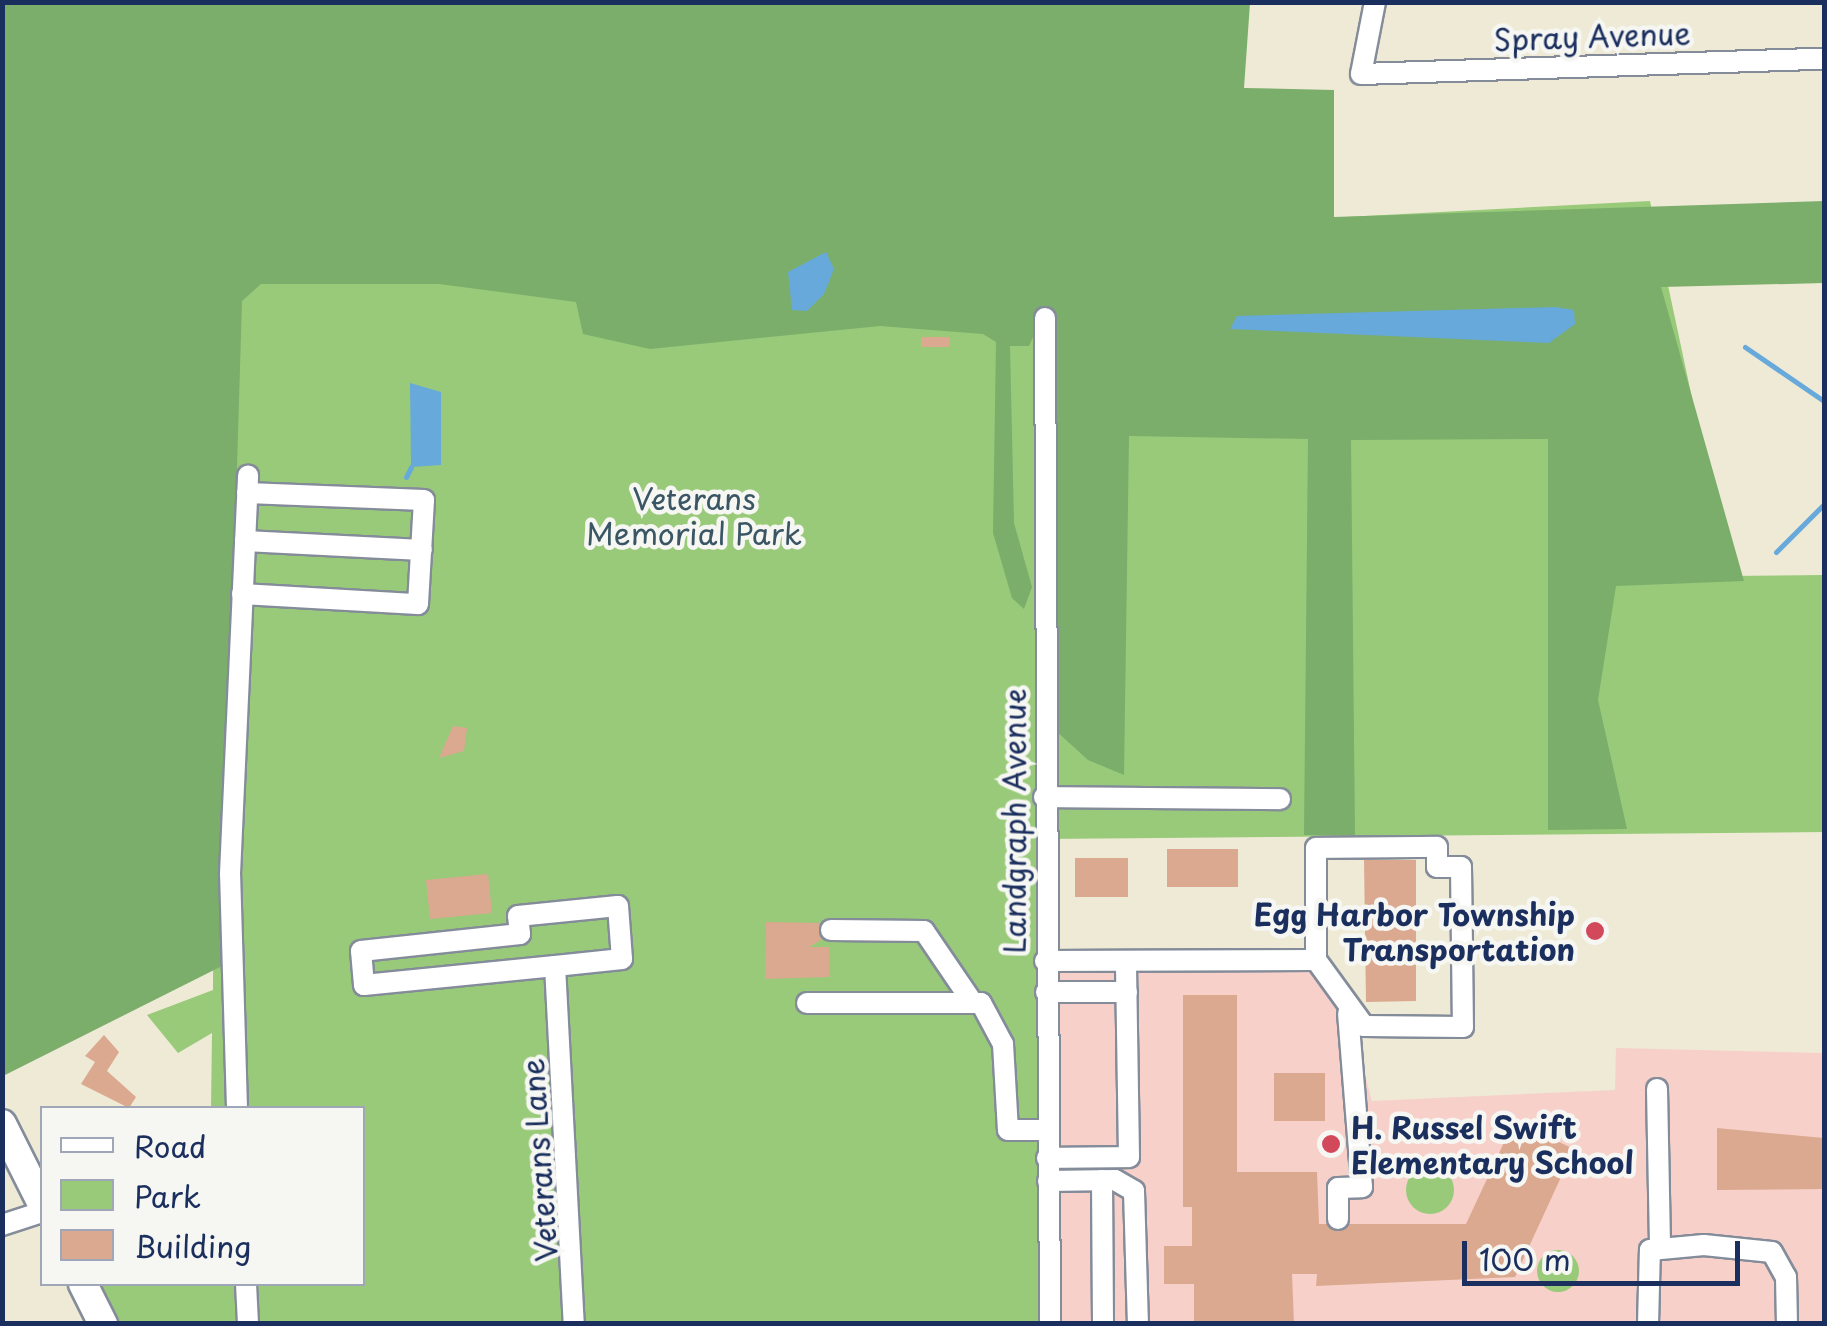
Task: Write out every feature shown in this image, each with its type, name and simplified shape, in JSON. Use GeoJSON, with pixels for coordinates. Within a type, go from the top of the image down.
{"type":"FeatureCollection","features":[{"type":"Feature","properties":{"kind":"main road"},"geometry":{"type":"LineString","coordinates":[[2,1124],[40,1200]]}},
{"type":"Feature","properties":{"kind":"main road"},"geometry":{"type":"LineString","coordinates":[[84,1286],[104,1324]]}},
{"type":"Feature","properties":{"kind":"street","name":"Spray Avenue"},"geometry":{"type":"LineString","coordinates":[[1376,2],[1361,74],[1824,58]]}},
{"type":"Feature","properties":{"kind":"street","name":"Landgraph Avenue"},"geometry":{"type":"LineString","coordinates":[[1045,318],[1044,797],[1050,1324]]}},
{"type":"Feature","properties":{"kind":"street"},"geometry":{"type":"LineString","coordinates":[[237,1106],[230,874],[242,594],[245,541],[247,484],[424,500],[418,604],[242,594]]}},
{"type":"Feature","properties":{"kind":"street"},"geometry":{"type":"LineString","coordinates":[[245,541],[422,550]]}},
{"type":"Feature","properties":{"kind":"street"},"geometry":{"type":"LineString","coordinates":[[1044,797],[1280,799]]}},
{"type":"Feature","properties":{"kind":"street"},"geometry":{"type":"LineString","coordinates":[[1437,847],[1437,867],[1461,867],[1463,1027],[1369,1028],[1348,1012],[1316,960],[1316,848],[1437,847]]}},
{"type":"Feature","properties":{"kind":"street"},"geometry":{"type":"LineString","coordinates":[[520,934],[361,951],[362,968],[364,986],[622,959],[618,906],[518,916],[520,934],[523,969]]}},
{"type":"Feature","properties":{"kind":"street"},"geometry":{"type":"LineString","coordinates":[[831,930],[924,931],[1003,1044],[1008,1130],[1047,1130]]}},
{"type":"Feature","properties":{"kind":"street"},"geometry":{"type":"LineString","coordinates":[[1045,961],[1316,960]]}},
{"type":"Feature","properties":{"kind":"street"},"geometry":{"type":"LineString","coordinates":[[1048,1158],[1129,1157],[1126,961]]}},
{"type":"Feature","properties":{"kind":"street","name":"Veterans Lane"},"geometry":{"type":"LineString","coordinates":[[555,966],[574,1324]]}},
{"type":"Feature","properties":{"kind":"street"},"geometry":{"type":"LineString","coordinates":[[1046,992],[1126,992]]}},
{"type":"Feature","properties":{"kind":"street"},"geometry":{"type":"LineString","coordinates":[[807,1002],[973,1004]]}},
{"type":"Feature","properties":{"kind":"street"},"geometry":{"type":"LineString","coordinates":[[1338,1219],[1338,1188],[1362,1188],[1348,1012]]}},
{"type":"Feature","properties":{"kind":"street"},"geometry":{"type":"LineString","coordinates":[[1657,1089],[1660,1246]]}},
{"type":"Feature","properties":{"kind":"street"},"geometry":{"type":"LineString","coordinates":[[1102,1180],[1103,1324]]}},
{"type":"Feature","properties":{"kind":"street"},"geometry":{"type":"LineString","coordinates":[[1048,1182],[1126,1183],[1136,1197],[1138,1324]]}},
{"type":"Feature","properties":{"kind":"street"},"geometry":{"type":"LineString","coordinates":[[2,1224],[40,1213]]}},
{"type":"Feature","properties":{"kind":"street"},"geometry":{"type":"LineString","coordinates":[[1648,1324],[1647,1256],[1660,1246],[1766,1248],[1784,1269],[1787,1324]]}},
{"type":"Feature","properties":{"kind":"street"},"geometry":{"type":"LineString","coordinates":[[246,1286],[248,1324]]}},
{"type":"Feature","properties":{"kind":"shaded area","name":"H. Russel Swift Elementary School"},"geometry":{"type":"Polygon","coordinates":[[[1316,960],[1348,1012],[1372,1101],[1615,1090],[1616,1048],[1824,1053],[1824,1323],[1050,1323],[1045,961],[1316,960]]]}},
{"type":"Feature","properties":{"kind":"green space"},"geometry":{"type":"Polygon","coordinates":[[[3,3],[1250,3],[1244,88],[1334,90],[1334,217],[1824,201],[1824,283],[1661,287],[1744,581],[1616,586],[1598,700],[1627,829],[1548,830],[1548,439],[1351,440],[1355,835],[1304,835],[1308,439],[1129,436],[1124,775],[1088,760],[1055,730],[1040,322],[1029,346],[1010,346],[1014,523],[1032,587],[1024,609],[1012,598],[993,533],[996,342],[983,334],[880,326],[650,349],[583,334],[576,302],[439,284],[261,284],[242,301],[222,966],[3,1076],[3,3]]]}},
{"type":"Feature","properties":{"kind":"green space","name":"Veterans Memorial Park"},"geometry":{"type":"Polygon","coordinates":[[[1650,201],[1730,576],[1824,575],[1824,832],[1044,839],[1050,1323],[104,1324],[84,1286],[365,1286],[365,1106],[211,1106],[212,1033],[178,1053],[147,1015],[213,990],[217,276],[1650,201]]]}},
{"type":"Feature","properties":{"kind":"green space"},"geometry":{"type":"Polygon","coordinates":[[[1430,1166],[1447,1173],[1454,1190],[1447,1207],[1430,1214],[1413,1207],[1406,1190],[1413,1173],[1430,1166]]]}},
{"type":"Feature","properties":{"kind":"green space"},"geometry":{"type":"Polygon","coordinates":[[[1558,1250],[1573,1256],[1579,1271],[1573,1286],[1558,1292],[1543,1286],[1537,1271],[1543,1256],[1558,1250]]]}},
{"type":"Feature","properties":{"kind":"water"},"geometry":{"type":"Polygon","coordinates":[[[826,252],[834,269],[824,294],[807,311],[792,310],[788,272],[826,252]]]}},
{"type":"Feature","properties":{"kind":"water"},"geometry":{"type":"Polygon","coordinates":[[[1555,307],[1574,310],[1575,324],[1549,343],[1230,329],[1237,316],[1555,307]]]}},
{"type":"Feature","properties":{"kind":"water"},"geometry":{"type":"Polygon","coordinates":[[[410,383],[441,392],[441,465],[411,467],[410,383]]]}},
{"type":"Feature","properties":{"kind":"building"},"geometry":{"type":"Polygon","coordinates":[[[921,337],[950,337],[950,347],[921,347],[921,337]]]}},
{"type":"Feature","properties":{"kind":"building"},"geometry":{"type":"Polygon","coordinates":[[[453,726],[467,728],[464,751],[439,758],[453,726]]]}},
{"type":"Feature","properties":{"kind":"building"},"geometry":{"type":"Polygon","coordinates":[[[1167,849],[1238,849],[1238,887],[1167,887],[1167,849]]]}},
{"type":"Feature","properties":{"kind":"building"},"geometry":{"type":"Polygon","coordinates":[[[1075,858],[1128,858],[1128,897],[1075,897],[1075,858]]]}},
{"type":"Feature","properties":{"kind":"building"},"geometry":{"type":"Polygon","coordinates":[[[1364,860],[1416,860],[1416,1001],[1366,1002],[1364,860]]]}},
{"type":"Feature","properties":{"kind":"building"},"geometry":{"type":"Polygon","coordinates":[[[488,874],[492,913],[430,919],[426,880],[488,874]]]}},
{"type":"Feature","properties":{"kind":"building"},"geometry":{"type":"Polygon","coordinates":[[[766,922],[821,923],[821,940],[809,947],[829,947],[829,977],[765,979],[766,922]]]}},
{"type":"Feature","properties":{"kind":"building"},"geometry":{"type":"Polygon","coordinates":[[[1183,995],[1237,995],[1237,1172],[1317,1172],[1319,1224],[1466,1224],[1514,1121],[1574,1149],[1515,1277],[1316,1286],[1317,1274],[1292,1274],[1294,1324],[1194,1324],[1194,1284],[1164,1284],[1164,1246],[1192,1246],[1192,1207],[1183,1207],[1183,995]]]}},
{"type":"Feature","properties":{"kind":"building"},"geometry":{"type":"Polygon","coordinates":[[[104,1035],[119,1052],[107,1071],[136,1097],[130,1106],[81,1084],[95,1062],[85,1056],[104,1035]]]}},
{"type":"Feature","properties":{"kind":"building"},"geometry":{"type":"Polygon","coordinates":[[[1274,1073],[1325,1073],[1325,1121],[1274,1121],[1274,1073]]]}},
{"type":"Feature","properties":{"kind":"building"},"geometry":{"type":"Polygon","coordinates":[[[1717,1128],[1824,1138],[1824,1189],[1717,1190],[1717,1128]]]}},
{"type":"Feature","properties":{"kind":"waterway"},"geometry":{"type":"LineString","coordinates":[[1745,347],[1824,401]]}},
{"type":"Feature","properties":{"kind":"waterway"},"geometry":{"type":"LineString","coordinates":[[406,477],[411,467]]}},
{"type":"Feature","properties":{"kind":"waterway"},"geometry":{"type":"LineString","coordinates":[[1776,552],[1824,504]]}},
{"type":"Feature","properties":{"kind":"place","name":"Egg Harbor Township Transportation"},"geometry":{"type":"Point","coordinates":[1595,931]}},
{"type":"Feature","properties":{"kind":"place","name":"H. Russel Swift Elementary School"},"geometry":{"type":"Point","coordinates":[1331,1144]}}]}
